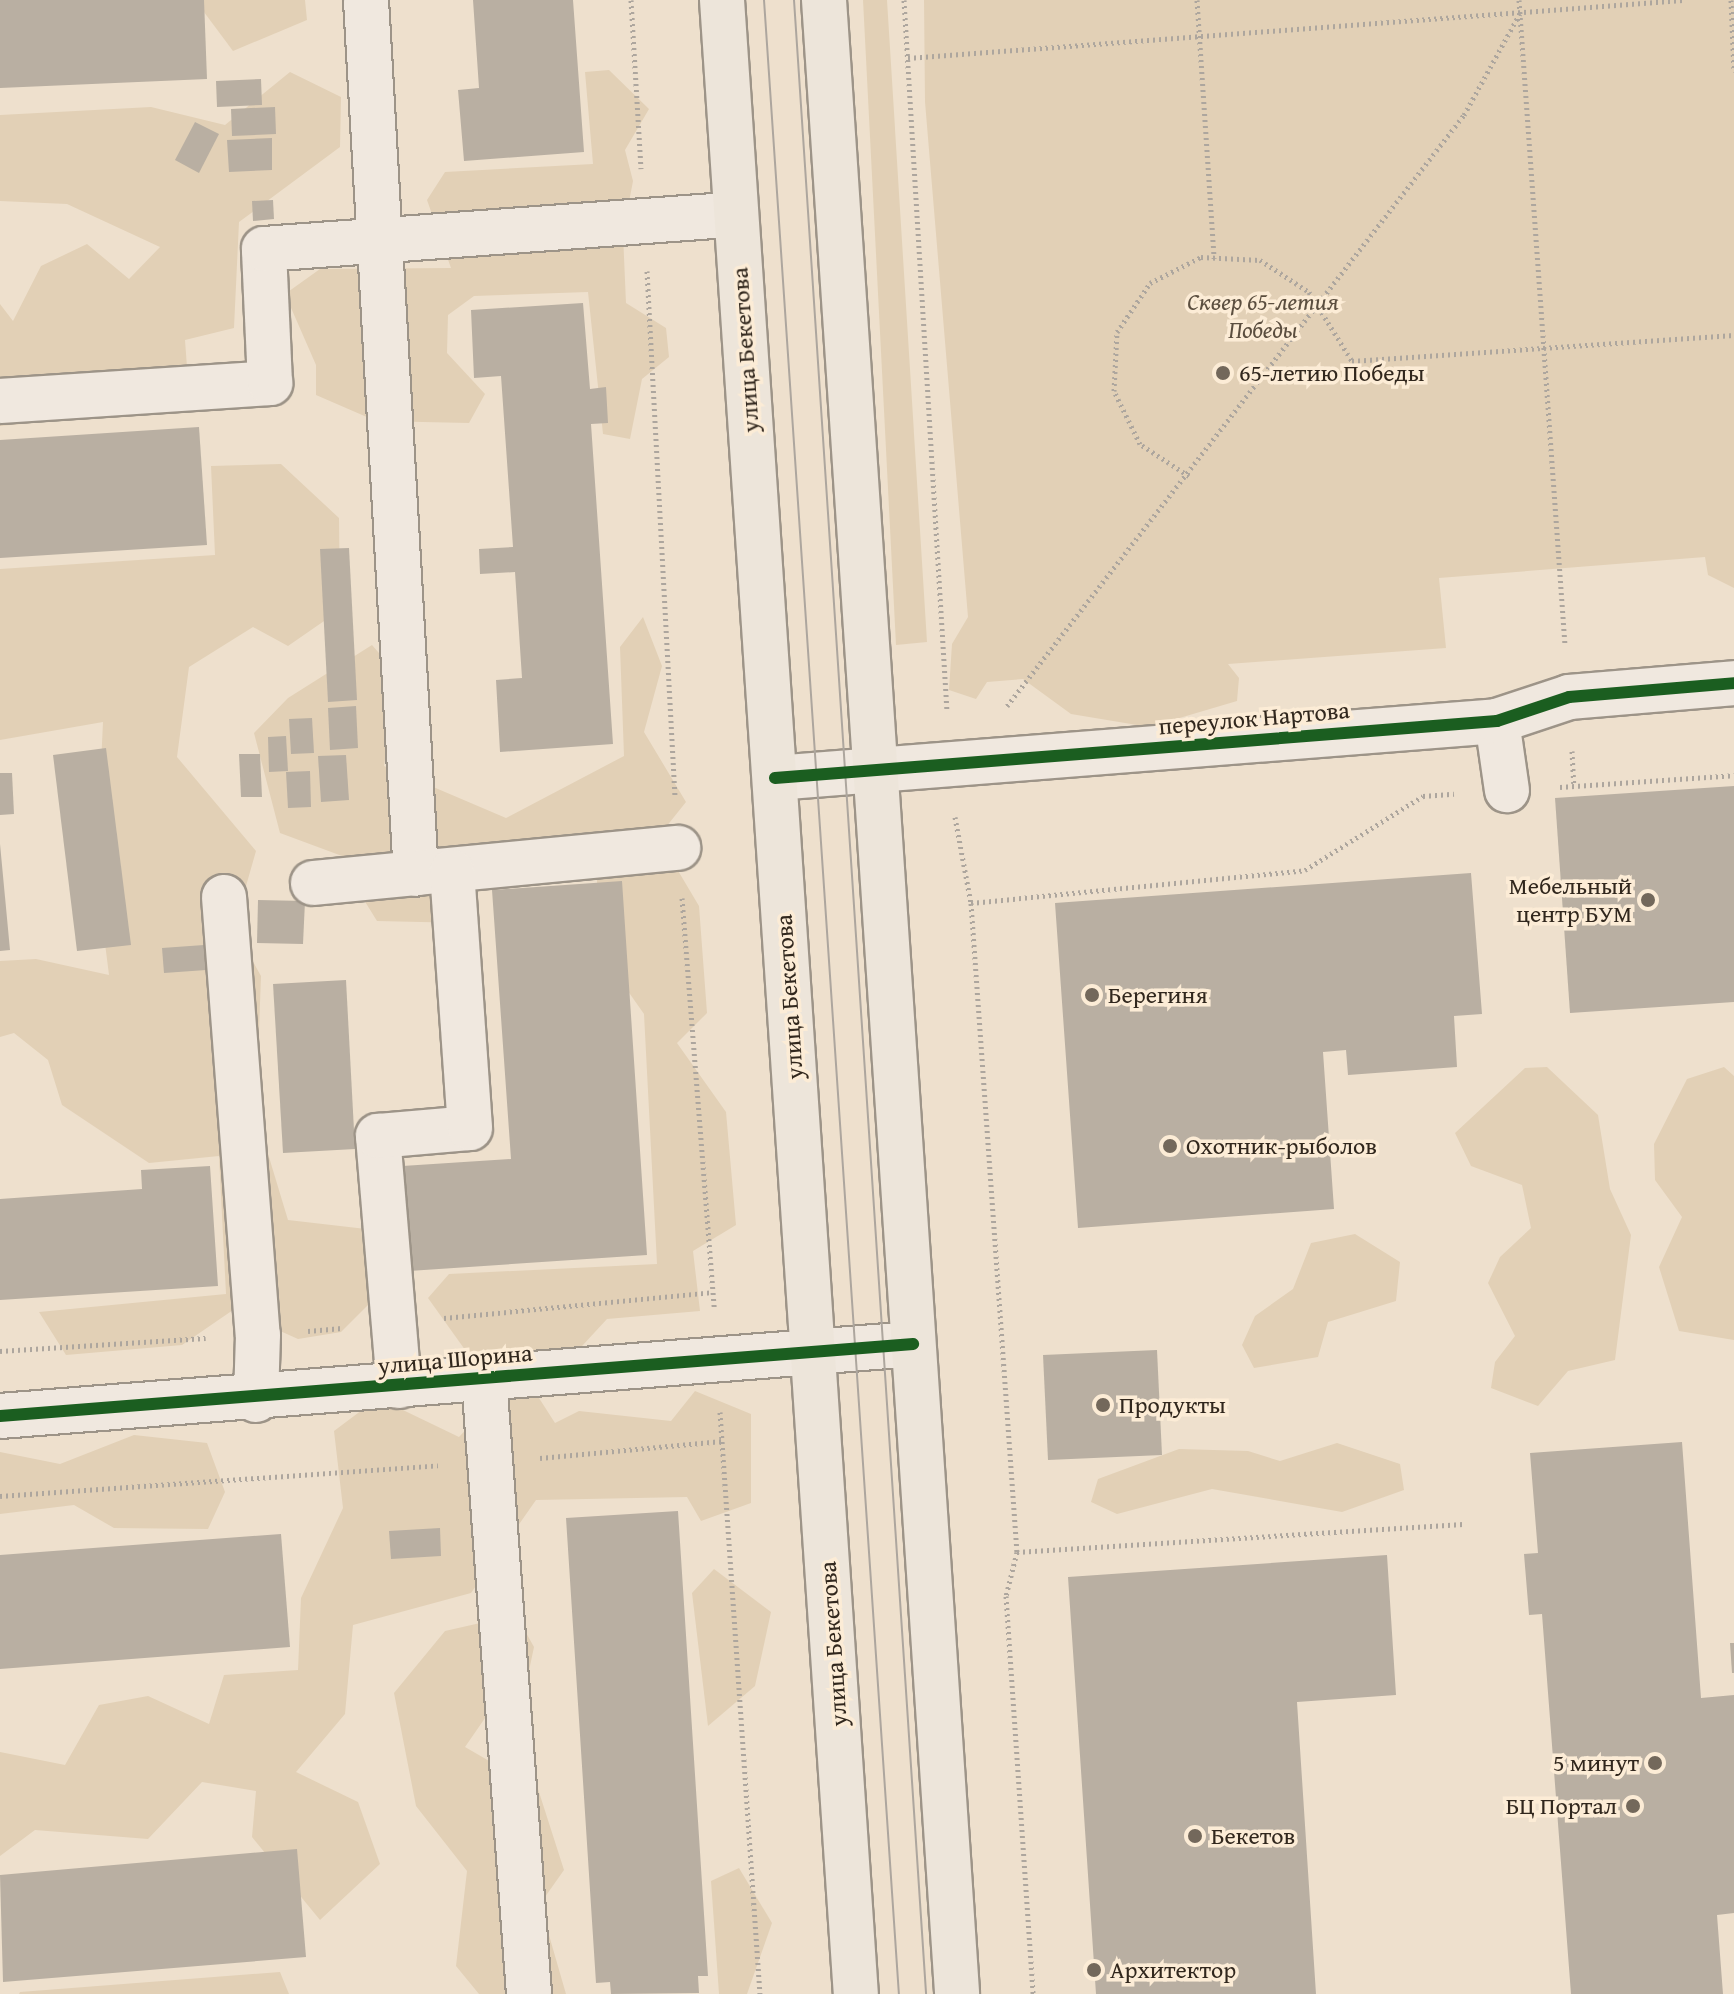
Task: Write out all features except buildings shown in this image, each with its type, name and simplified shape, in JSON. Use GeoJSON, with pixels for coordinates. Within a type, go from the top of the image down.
{"type":"FeatureCollection","features":[{"type":"Feature","properties":{"kind":"main road","name":"улица Бекетова"},"geometry":{"type":"LineString","coordinates":[[722,0],[856,1994]]}},
{"type":"Feature","properties":{"kind":"main road"},"geometry":{"type":"LineString","coordinates":[[824,0],[957,1994]]}},
{"type":"Feature","properties":{"kind":"street"},"geometry":{"type":"LineString","coordinates":[[366,0],[380,240],[434,873],[470,1128],[378,1136],[399,1386]]}},
{"type":"Feature","properties":{"kind":"street"},"geometry":{"type":"LineString","coordinates":[[0,401],[270,383],[264,249],[736,214]]}},
{"type":"Feature","properties":{"kind":"street","name":"переулок Нартова"},"geometry":{"type":"LineString","coordinates":[[775,778],[1497,721],[1569,697],[1734,683]]}},
{"type":"Feature","properties":{"kind":"street"},"geometry":{"type":"LineString","coordinates":[[1497,721],[1507,790]]}},
{"type":"Feature","properties":{"kind":"street"},"geometry":{"type":"LineString","coordinates":[[313,883],[678,848]]}},
{"type":"Feature","properties":{"kind":"street"},"geometry":{"type":"LineString","coordinates":[[224,897],[258,1335],[256,1400]]}},
{"type":"Feature","properties":{"kind":"street","name":"улица Шорина"},"geometry":{"type":"LineString","coordinates":[[0,1416],[256,1400],[484,1378],[913,1344]]}},
{"type":"Feature","properties":{"kind":"street"},"geometry":{"type":"LineString","coordinates":[[484,1378],[494,1462],[529,1994]]}},
{"type":"Feature","properties":{"kind":"path"},"geometry":{"type":"LineString","coordinates":[[631,0],[678,848],[760,1994]]}},
{"type":"Feature","properties":{"kind":"path"},"geometry":{"type":"LineString","coordinates":[[904,0],[951,764],[971,903],[1017,1552],[1006,1596],[1033,1994]]}},
{"type":"Feature","properties":{"kind":"path"},"geometry":{"type":"LineString","coordinates":[[1197,0],[1214,258]]}},
{"type":"Feature","properties":{"kind":"path"},"geometry":{"type":"LineString","coordinates":[[1519,0],[1559,567]]}},
{"type":"Feature","properties":{"kind":"path"},"geometry":{"type":"LineString","coordinates":[[908,58],[1200,39],[1683,0]]}},
{"type":"Feature","properties":{"kind":"path"},"geometry":{"type":"LineString","coordinates":[[1731,0],[1734,72]]}},
{"type":"Feature","properties":{"kind":"path"},"geometry":{"type":"LineString","coordinates":[[951,764],[1034,680],[1464,115],[1520,13]]}},
{"type":"Feature","properties":{"kind":"path"},"geometry":{"type":"LineString","coordinates":[[1189,476],[1140,444],[1114,391],[1117,332],[1150,283],[1214,258],[1260,260],[1309,292],[1352,361],[1734,335]]}},
{"type":"Feature","properties":{"kind":"path"},"geometry":{"type":"LineString","coordinates":[[971,903],[1305,870],[1423,796],[1734,775]]}},
{"type":"Feature","properties":{"kind":"path"},"geometry":{"type":"LineString","coordinates":[[0,1496],[494,1462],[722,1441]]}},
{"type":"Feature","properties":{"kind":"path"},"geometry":{"type":"LineString","coordinates":[[1017,1552],[1463,1524]]}},
{"type":"Feature","properties":{"kind":"green space"},"geometry":{"type":"Polygon","coordinates":[[[195,0],[305,0],[307,20],[233,51],[195,0]]]}},
{"type":"Feature","properties":{"kind":"green space"},"geometry":{"type":"Polygon","coordinates":[[[863,0],[887,0],[927,642],[896,645],[863,0]]]}},
{"type":"Feature","properties":{"kind":"green space","name":"Сквер 65-летия Победы"},"geometry":{"type":"Polygon","coordinates":[[[924,0],[1734,0],[1734,588],[1708,575],[1705,557],[1439,578],[1446,648],[1228,664],[1239,678],[1237,701],[1149,727],[1071,714],[1023,679],[987,682],[976,699],[949,690],[952,644],[968,617],[925,102],[924,0]]]}},
{"type":"Feature","properties":{"kind":"green space"},"geometry":{"type":"Polygon","coordinates":[[[609,70],[649,109],[625,150],[633,181],[623,234],[626,303],[666,328],[669,357],[642,379],[630,439],[603,434],[588,292],[474,296],[448,315],[447,353],[485,394],[469,423],[376,421],[316,395],[316,365],[285,294],[320,269],[451,268],[427,200],[445,172],[593,164],[585,72],[609,70]]]}},
{"type":"Feature","properties":{"kind":"green space"},"geometry":{"type":"Polygon","coordinates":[[[290,72],[341,97],[340,147],[239,222],[234,328],[185,340],[190,408],[0,426],[0,304],[13,321],[41,266],[87,244],[129,279],[160,247],[67,204],[0,201],[0,115],[151,107],[225,125],[290,72]]]}},
{"type":"Feature","properties":{"kind":"green space"},"geometry":{"type":"Polygon","coordinates":[[[281,464],[339,518],[340,610],[288,646],[253,627],[189,667],[177,757],[256,851],[234,928],[261,976],[256,1114],[288,1220],[366,1229],[382,1291],[341,1332],[298,1339],[233,1310],[182,1345],[66,1355],[39,1312],[226,1294],[219,1156],[149,1163],[62,1105],[48,1060],[14,1033],[0,1037],[0,961],[36,959],[109,975],[96,872],[103,722],[0,740],[0,569],[215,555],[211,466],[281,464]]]}},
{"type":"Feature","properties":{"kind":"green space"},"geometry":{"type":"Polygon","coordinates":[[[643,617],[662,666],[644,732],[686,802],[658,837],[699,906],[707,1013],[677,1043],[726,1112],[736,1225],[693,1251],[700,1311],[607,1319],[570,1359],[478,1368],[428,1298],[449,1274],[657,1264],[644,1014],[597,947],[597,866],[478,881],[465,923],[377,921],[364,900],[369,866],[280,833],[254,733],[288,698],[372,645],[397,674],[384,766],[506,818],[624,756],[620,647],[643,617]]]}},
{"type":"Feature","properties":{"kind":"green space"},"geometry":{"type":"Polygon","coordinates":[[[1547,1067],[1598,1115],[1610,1189],[1631,1235],[1615,1360],[1568,1371],[1538,1406],[1491,1388],[1495,1362],[1515,1336],[1488,1283],[1500,1257],[1531,1228],[1522,1185],[1471,1166],[1455,1133],[1525,1068],[1547,1067]]]}},
{"type":"Feature","properties":{"kind":"green space"},"geometry":{"type":"Polygon","coordinates":[[[1724,1067],[1734,1076],[1734,1340],[1679,1331],[1659,1267],[1682,1217],[1655,1180],[1654,1144],[1687,1079],[1724,1067]]]}},
{"type":"Feature","properties":{"kind":"green space"},"geometry":{"type":"Polygon","coordinates":[[[1355,1234],[1400,1262],[1396,1301],[1328,1322],[1318,1357],[1254,1368],[1242,1345],[1255,1316],[1293,1289],[1311,1243],[1355,1234]]]}},
{"type":"Feature","properties":{"kind":"green space"},"geometry":{"type":"Polygon","coordinates":[[[530,1384],[555,1423],[579,1411],[671,1421],[695,1391],[751,1414],[751,1503],[701,1521],[687,1497],[536,1500],[471,1593],[353,1625],[345,1714],[296,1772],[358,1802],[380,1864],[320,1920],[252,1837],[256,1791],[202,1782],[148,1839],[35,1830],[0,1856],[0,1752],[65,1765],[99,1705],[148,1696],[209,1724],[224,1675],[298,1670],[301,1598],[343,1508],[334,1431],[378,1398],[459,1437],[504,1389],[530,1384]]]}},
{"type":"Feature","properties":{"kind":"green space"},"geometry":{"type":"Polygon","coordinates":[[[134,1435],[207,1443],[225,1492],[208,1529],[114,1528],[74,1505],[0,1514],[0,1452],[60,1464],[134,1435]]]}},
{"type":"Feature","properties":{"kind":"green space"},"geometry":{"type":"Polygon","coordinates":[[[1337,1443],[1400,1464],[1404,1490],[1342,1512],[1212,1489],[1117,1514],[1091,1502],[1098,1479],[1179,1449],[1248,1451],[1280,1461],[1337,1443]]]}},
{"type":"Feature","properties":{"kind":"green space"},"geometry":{"type":"Polygon","coordinates":[[[714,1569],[771,1612],[755,1686],[708,1726],[692,1593],[714,1569]]]}},
{"type":"Feature","properties":{"kind":"green space"},"geometry":{"type":"Polygon","coordinates":[[[516,1615],[534,1647],[523,1699],[494,1705],[465,1747],[538,1789],[564,1870],[540,1904],[566,1994],[479,1994],[456,1966],[467,1871],[416,1806],[394,1693],[445,1631],[516,1615]]]}},
{"type":"Feature","properties":{"kind":"green space"},"geometry":{"type":"Polygon","coordinates":[[[739,1868],[772,1923],[747,1994],[719,1994],[711,1881],[739,1868]]]}},
{"type":"Feature","properties":{"kind":"green space"},"geometry":{"type":"Polygon","coordinates":[[[280,1972],[289,1994],[19,1994],[20,1992],[280,1972]]]}},
{"type":"Feature","properties":{"kind":"tram line"},"geometry":{"type":"LineString","coordinates":[[764,0],[899,1994]]}},
{"type":"Feature","properties":{"kind":"tram line"},"geometry":{"type":"LineString","coordinates":[[794,0],[926,1994]]}},
{"type":"Feature","properties":{"kind":"cycle path"},"geometry":{"type":"LineString","coordinates":[[775,778],[1497,721],[1569,697],[1734,683]]}},
{"type":"Feature","properties":{"kind":"cycle path"},"geometry":{"type":"LineString","coordinates":[[0,1416],[913,1344]]}},
{"type":"Feature","properties":{"kind":"place","name":"65-летию Победы"},"geometry":{"type":"Point","coordinates":[1223,373]}},
{"type":"Feature","properties":{"kind":"place","name":"Мебельный центр БУМ"},"geometry":{"type":"Point","coordinates":[1648,900]}},
{"type":"Feature","properties":{"kind":"place","name":"Берегиня"},"geometry":{"type":"Point","coordinates":[1092,995]}},
{"type":"Feature","properties":{"kind":"place","name":"Охотник-рыболов"},"geometry":{"type":"Point","coordinates":[1170,1146]}},
{"type":"Feature","properties":{"kind":"place","name":"Продукты"},"geometry":{"type":"Point","coordinates":[1103,1405]}},
{"type":"Feature","properties":{"kind":"place","name":"5 минут"},"geometry":{"type":"Point","coordinates":[1655,1763]}},
{"type":"Feature","properties":{"kind":"place","name":"БЦ Портал"},"geometry":{"type":"Point","coordinates":[1633,1806]}},
{"type":"Feature","properties":{"kind":"place","name":"Бекетов"},"geometry":{"type":"Point","coordinates":[1195,1836]}},
{"type":"Feature","properties":{"kind":"place","name":"Архитектор"},"geometry":{"type":"Point","coordinates":[1094,1970]}}]}
